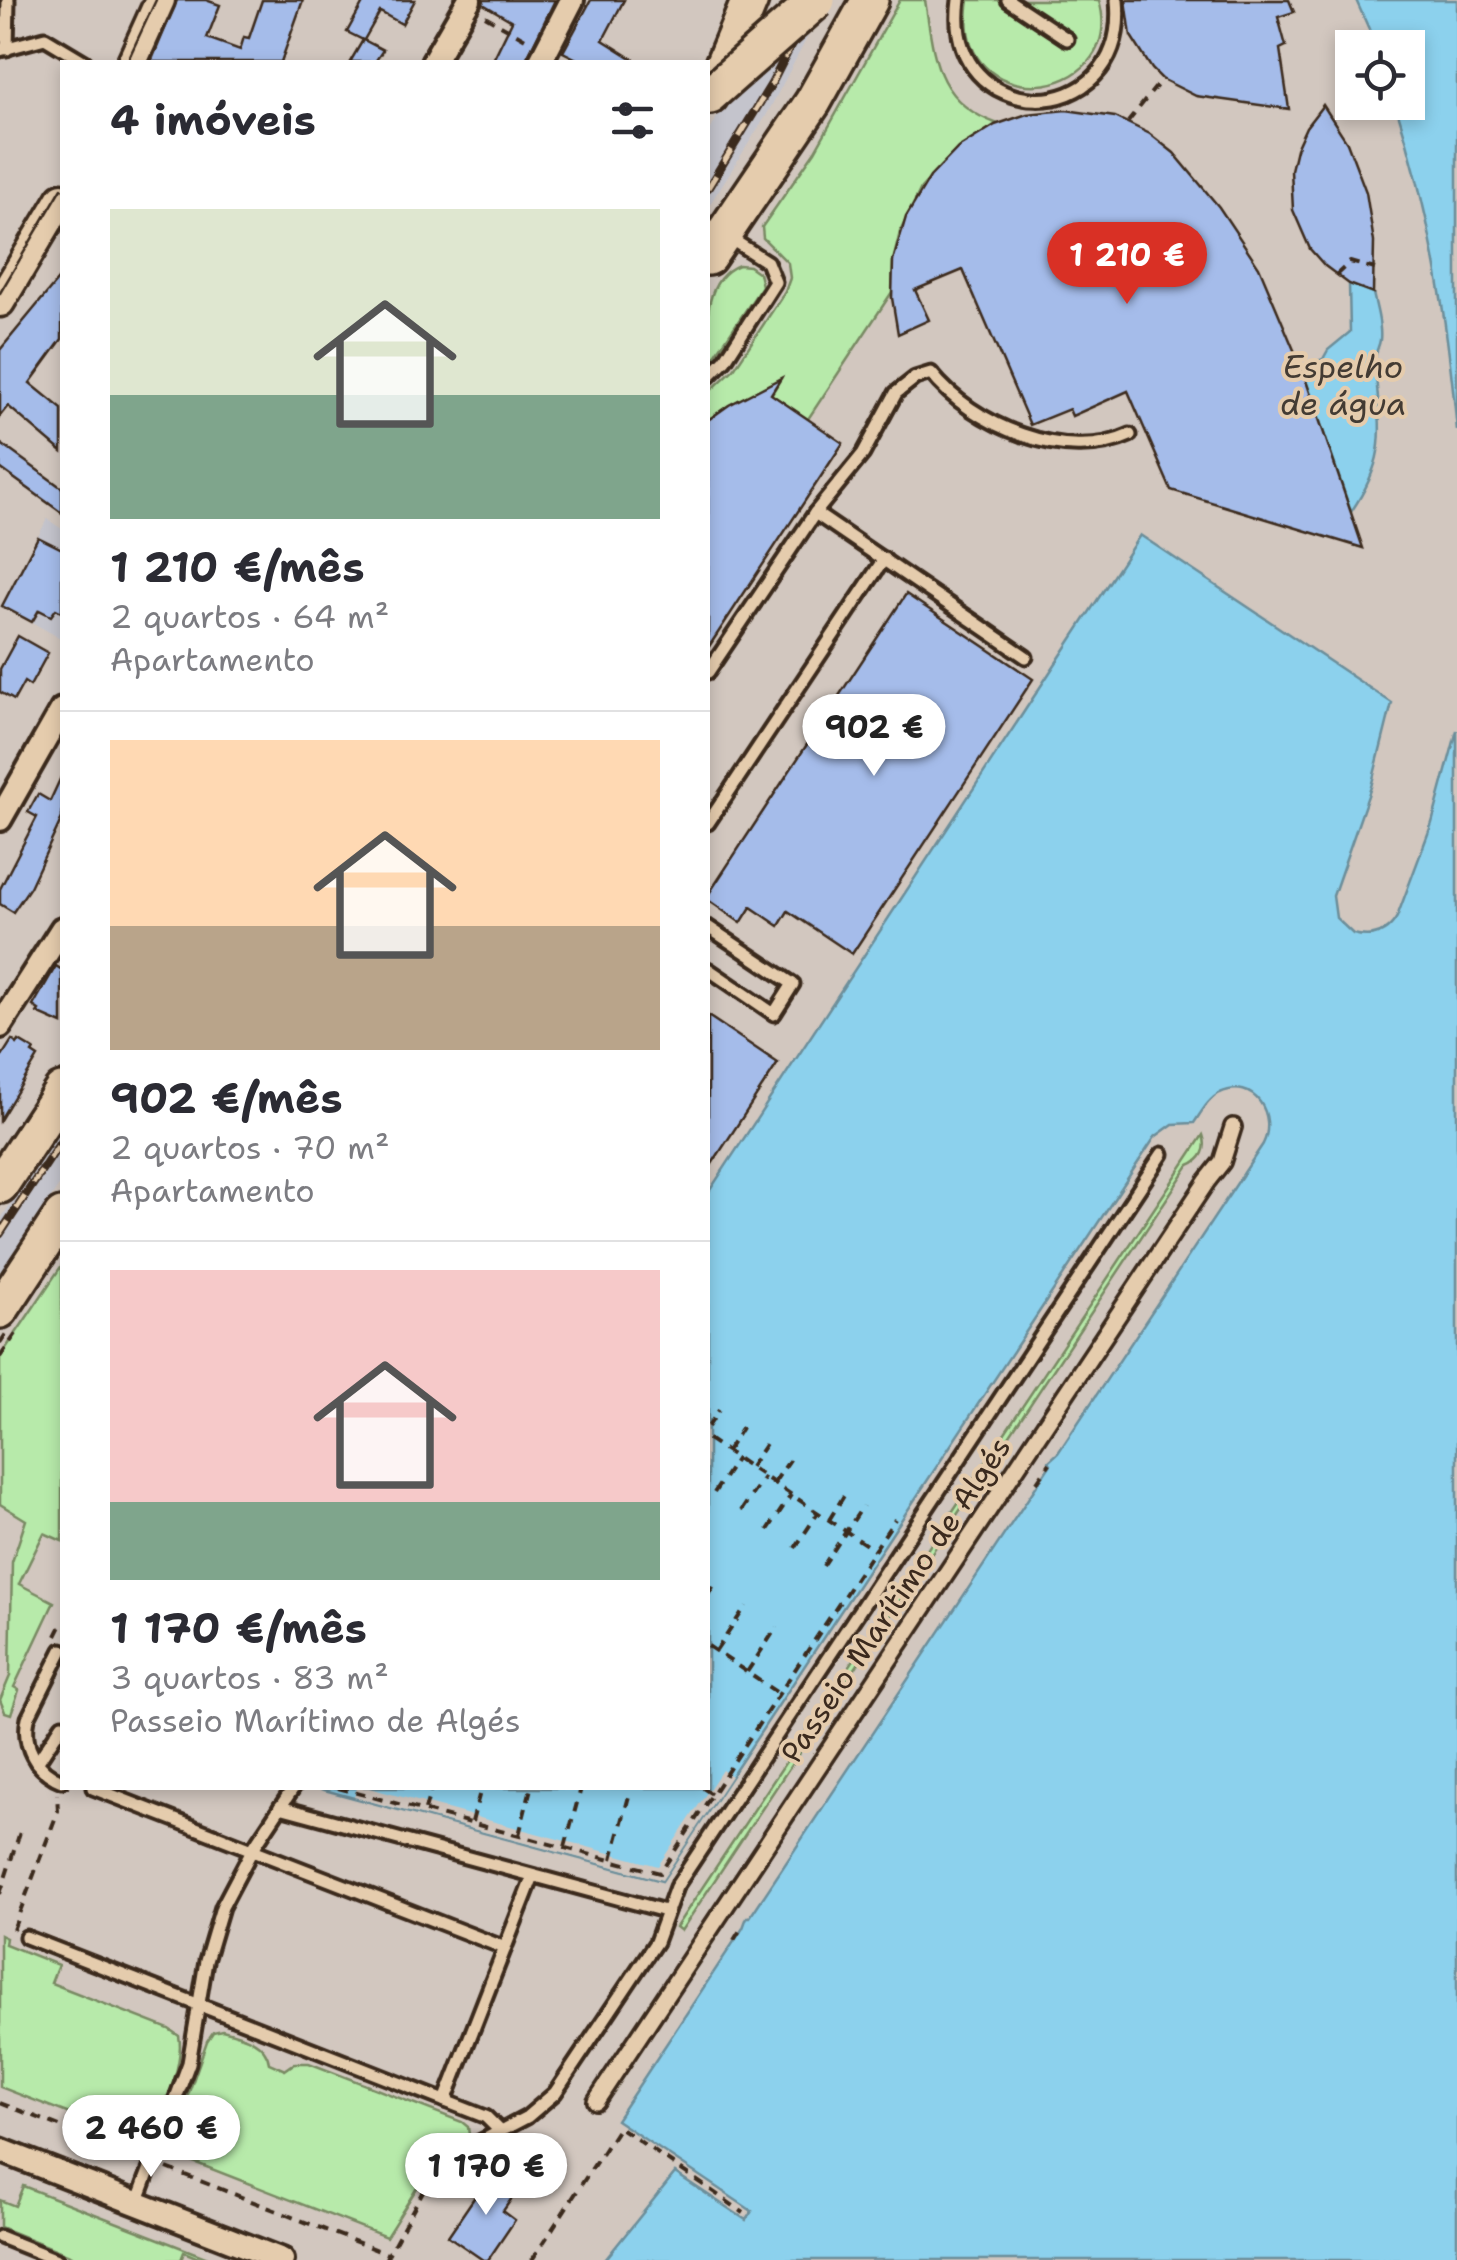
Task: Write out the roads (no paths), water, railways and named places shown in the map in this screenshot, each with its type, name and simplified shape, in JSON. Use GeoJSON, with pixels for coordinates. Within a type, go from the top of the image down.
{"type":"FeatureCollection","features":[{"type":"Feature","properties":{"kind":"main road"},"geometry":{"type":"LineString","coordinates":[[710,93],[750,0]]}},
{"type":"Feature","properties":{"kind":"main road"},"geometry":{"type":"LineString","coordinates":[[710,96],[817,0]]}},
{"type":"Feature","properties":{"kind":"main road"},"geometry":{"type":"LineString","coordinates":[[715,245],[813,102],[870,0]]}},
{"type":"Feature","properties":{"kind":"main road"},"geometry":{"type":"LineString","coordinates":[[0,1185],[60,1095]]}},
{"type":"Feature","properties":{"kind":"main road"},"geometry":{"type":"LineString","coordinates":[[0,1310],[60,1219]]}},
{"type":"Feature","properties":{"kind":"street"},"geometry":{"type":"LineString","coordinates":[[133,60],[160,0]]}},
{"type":"Feature","properties":{"kind":"street"},"geometry":{"type":"LineString","coordinates":[[543,56],[572,0]]}},
{"type":"Feature","properties":{"kind":"street"},"geometry":{"type":"LineString","coordinates":[[434,60],[468,3]]}},
{"type":"Feature","properties":{"kind":"street"},"geometry":{"type":"LineString","coordinates":[[0,302],[60,208]]}},
{"type":"Feature","properties":{"kind":"street"},"geometry":{"type":"LineString","coordinates":[[0,819],[60,714]]}},
{"type":"Feature","properties":{"kind":"street"},"geometry":{"type":"LineString","coordinates":[[0,1026],[60,932]]}},
{"type":"Feature","properties":{"kind":"street","name":"Passeio Marítimo de Algés"},"geometry":{"type":"LineString","coordinates":[[596,2101],[1206,1181],[1217,1170],[1233,1127]]}},
{"type":"Feature","properties":{"kind":"street"},"geometry":{"type":"LineString","coordinates":[[0,2150],[282,2260]]}},
{"type":"Feature","properties":{"kind":"lane"},"geometry":{"type":"LineString","coordinates":[[8,0],[4,49],[45,38],[83,60]]}},
{"type":"Feature","properties":{"kind":"lane"},"geometry":{"type":"LineString","coordinates":[[959,0],[956,22],[961,49],[976,72],[996,90],[1022,100],[1050,100],[1076,92],[1098,76],[1113,52],[1120,26],[1117,0]]}},
{"type":"Feature","properties":{"kind":"lane"},"geometry":{"type":"LineString","coordinates":[[1008,0],[1067,39]]}},
{"type":"Feature","properties":{"kind":"lane"},"geometry":{"type":"LineString","coordinates":[[710,376],[725,360],[775,282],[767,262],[715,245]]}},
{"type":"Feature","properties":{"kind":"lane"},"geometry":{"type":"LineString","coordinates":[[710,669],[815,513],[863,454],[896,393],[915,378],[930,373],[956,400],[987,422],[1060,444],[1086,448],[1130,435]]}},
{"type":"Feature","properties":{"kind":"lane"},"geometry":{"type":"LineString","coordinates":[[815,513],[1026,657]]}},
{"type":"Feature","properties":{"kind":"lane"},"geometry":{"type":"LineString","coordinates":[[710,819],[884,559]]}},
{"type":"Feature","properties":{"kind":"lane"},"geometry":{"type":"LineString","coordinates":[[710,928],[794,984],[774,1014],[710,970]]}},
{"type":"Feature","properties":{"kind":"lane"},"geometry":{"type":"LineString","coordinates":[[470,2147],[527,2117],[555,2093],[656,1942],[676,1887],[1162,1154]]}},
{"type":"Feature","properties":{"kind":"lane"},"geometry":{"type":"LineString","coordinates":[[57,1648],[28,1718],[27,1738],[37,1764],[57,1784]]}},
{"type":"Feature","properties":{"kind":"lane"},"geometry":{"type":"LineString","coordinates":[[37,1764],[60,1728]]}},
{"type":"Feature","properties":{"kind":"lane"},"geometry":{"type":"LineString","coordinates":[[98,1790],[505,1948]]}},
{"type":"Feature","properties":{"kind":"lane"},"geometry":{"type":"LineString","coordinates":[[137,2203],[189,2063],[213,1931],[234,1880],[292,1790]]}},
{"type":"Feature","properties":{"kind":"lane"},"geometry":{"type":"LineString","coordinates":[[280,1807],[665,1911]]}},
{"type":"Feature","properties":{"kind":"lane"},"geometry":{"type":"LineString","coordinates":[[446,2101],[532,1876]]}},
{"type":"Feature","properties":{"kind":"lane"},"geometry":{"type":"LineString","coordinates":[[20,1938],[486,2117],[500,2131]]}},
{"type":"Feature","properties":{"kind":"lane"},"geometry":{"type":"LineString","coordinates":[[0,2237],[57,2260]]}},
{"type":"Feature","properties":{"kind":"water"},"geometry":{"type":"Polygon","coordinates":[[[1356,0],[1457,0],[1457,431],[1435,265],[1400,120],[1425,120],[1425,30],[1369,30],[1356,0]]]}},
{"type":"Feature","properties":{"kind":"water","name":"Espelho de água"},"geometry":{"type":"Polygon","coordinates":[[[1349,284],[1373,293],[1380,334],[1375,359],[1380,439],[1372,473],[1351,512],[1302,369],[1323,359],[1350,332],[1349,284]]]}},
{"type":"Feature","properties":{"kind":"water"},"geometry":{"type":"Polygon","coordinates":[[[1140,535],[1392,703],[1371,787],[1333,896],[1336,918],[1353,934],[1378,934],[1397,917],[1432,823],[1457,730],[1457,2260],[605,2260],[675,2173],[746,2220],[752,2211],[616,2120],[747,1917],[1051,1464],[1049,1461],[1263,1144],[1267,1122],[1265,1111],[1253,1095],[1232,1089],[1208,1102],[1194,1123],[1173,1124],[1155,1137],[662,1881],[324,1790],[710,1790],[710,1190],[1140,535]]]}},
{"type":"Feature","properties":{"kind":"tram line"},"geometry":{"type":"LineString","coordinates":[[128,60],[156,0]]}},
{"type":"Feature","properties":{"kind":"tram line"},"geometry":{"type":"LineString","coordinates":[[0,293],[60,191]]}},
{"type":"Feature","properties":{"kind":"railway"},"geometry":{"type":"LineString","coordinates":[[710,185],[772,83],[814,0]]}},
{"type":"Feature","properties":{"kind":"railway"},"geometry":{"type":"LineString","coordinates":[[0,1234],[60,1143]]}}]}
